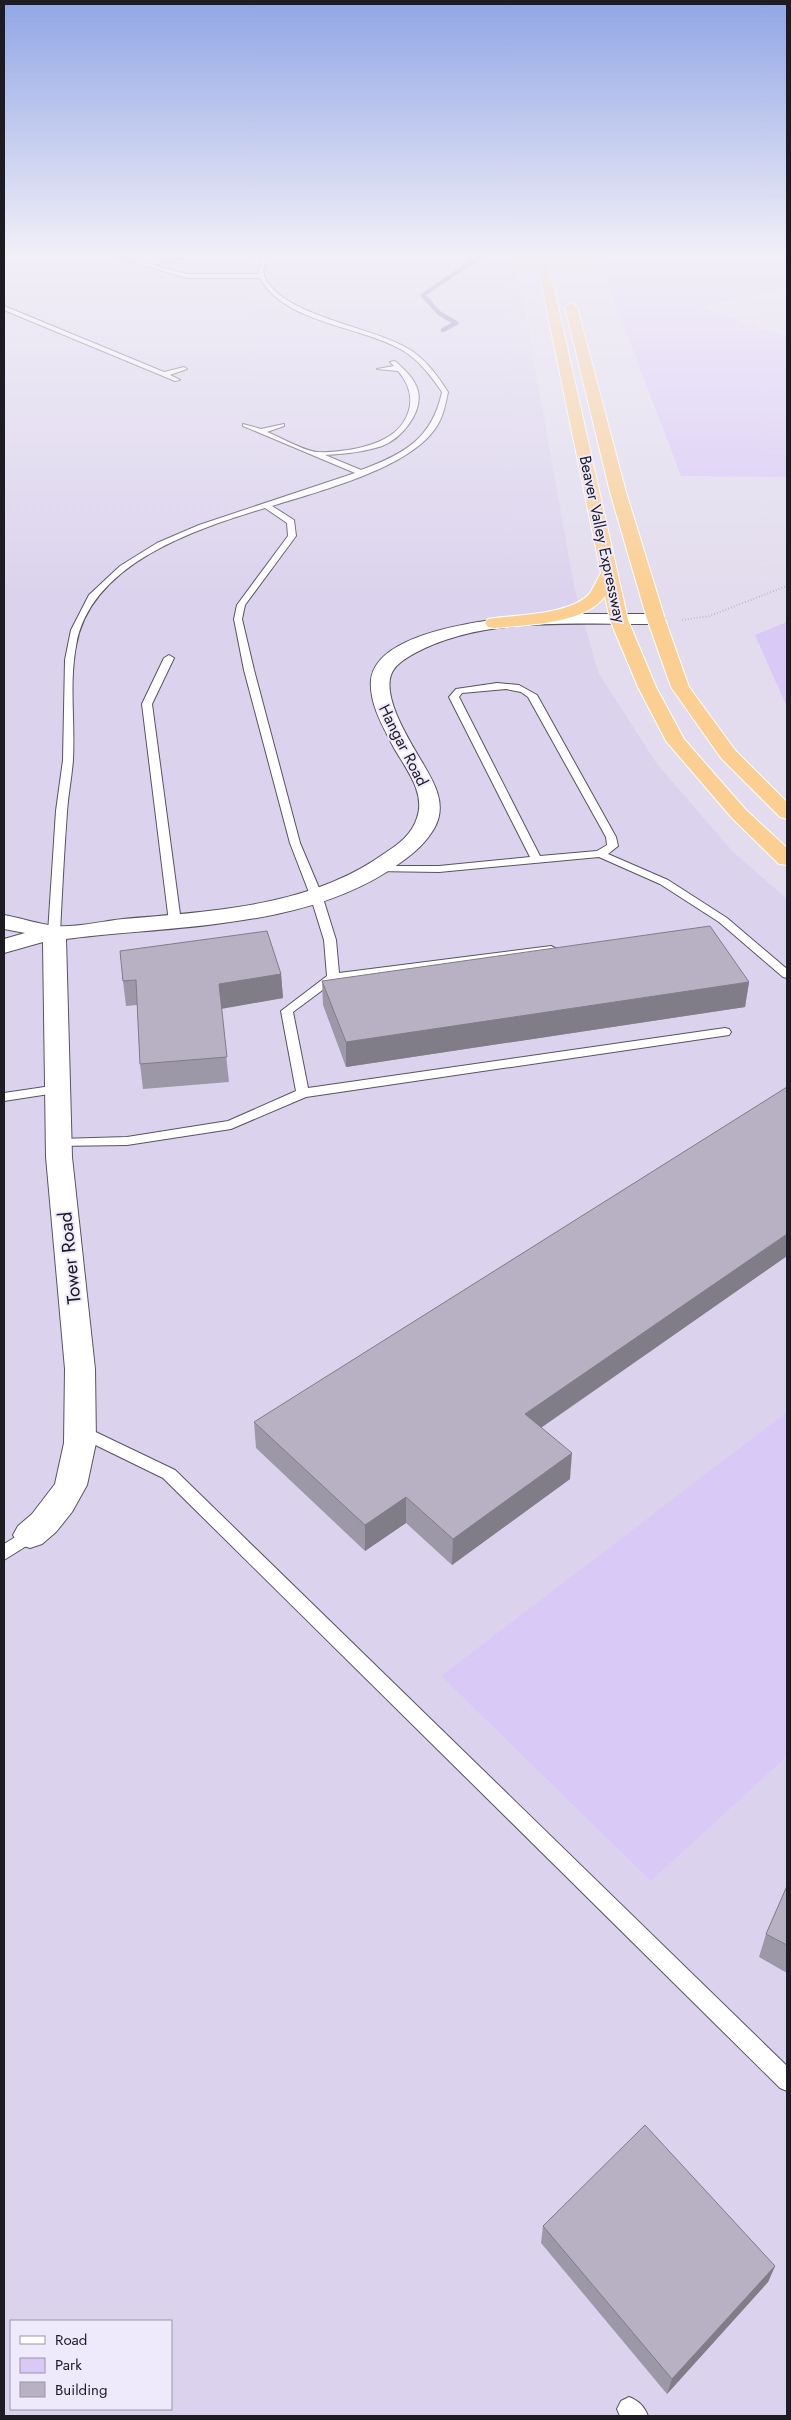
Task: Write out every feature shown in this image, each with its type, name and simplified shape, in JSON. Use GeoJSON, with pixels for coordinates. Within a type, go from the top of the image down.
{"type":"FeatureCollection","features":[{"type":"Feature","properties":{"kind":"highway","name":"Beaver Valley Expressway"},"geometry":{"type":"LineString","coordinates":[[566,370],[619,620],[647,687],[676,741],[739,814],[787,859]]}},
{"type":"Feature","properties":{"kind":"highway","name":"Beaver Valley Expressway"},"geometry":{"type":"LineString","coordinates":[[587,370],[618,492],[656,619],[680,687],[728,754],[787,812]]}},
{"type":"Feature","properties":{"kind":"highway"},"geometry":{"type":"LineString","coordinates":[[494,623],[565,612],[584,606],[596,598],[608,574]]}},
{"type":"Feature","properties":{"kind":"street","name":"Hangar Road"},"geometry":{"type":"LineString","coordinates":[[4,946],[54,933],[175,922],[263,909],[337,889],[378,869],[397,857],[421,833],[428,822],[431,799],[381,699],[381,674],[392,660],[419,643],[462,629],[494,623],[656,619]]}},
{"type":"Feature","properties":{"kind":"street","name":"Hangar Road"},"geometry":{"type":"LineString","coordinates":[[4,922],[54,933]]}},
{"type":"Feature","properties":{"kind":"street","name":"Tower Road"},"geometry":{"type":"LineString","coordinates":[[30,1534],[44,1524],[61,1503],[71,1485],[78,1458],[80,1430],[80,1369],[59,1143],[54,933]]}},
{"type":"Feature","properties":{"kind":"lane"},"geometry":{"type":"LineString","coordinates":[[154,370],[176,380]]}},
{"type":"Feature","properties":{"kind":"lane"},"geometry":{"type":"LineString","coordinates":[[164,374],[180,370]]}},
{"type":"Feature","properties":{"kind":"lane"},"geometry":{"type":"LineString","coordinates":[[315,454],[370,446],[386,441],[396,433],[410,416],[415,402],[412,384],[401,370]]}},
{"type":"Feature","properties":{"kind":"lane"},"geometry":{"type":"LineString","coordinates":[[54,933],[61,816],[68,760],[69,665],[74,630],[90,600],[112,574],[154,549],[203,526],[361,473],[398,456],[427,434],[440,415],[445,392],[431,370]]}},
{"type":"Feature","properties":{"kind":"lane"},"geometry":{"type":"LineString","coordinates":[[245,425],[361,473]]}},
{"type":"Feature","properties":{"kind":"lane"},"geometry":{"type":"LineString","coordinates":[[261,431],[282,425]]}},
{"type":"Feature","properties":{"kind":"lane"},"geometry":{"type":"LineString","coordinates":[[266,505],[291,522],[292,536],[241,605],[238,618],[249,670],[295,843],[316,895],[330,940],[334,977]]}},
{"type":"Feature","properties":{"kind":"lane"},"geometry":{"type":"LineString","coordinates":[[169,658],[148,704],[175,922]]}},
{"type":"Feature","properties":{"kind":"lane"},"geometry":{"type":"LineString","coordinates":[[378,869],[439,869],[536,860],[600,854],[613,846],[611,837],[532,694],[526,689],[501,686],[459,691],[454,697],[536,860]]}},
{"type":"Feature","properties":{"kind":"lane"},"geometry":{"type":"LineString","coordinates":[[600,854],[664,882],[723,920],[787,975]]}},
{"type":"Feature","properties":{"kind":"lane"},"geometry":{"type":"LineString","coordinates":[[303,1093],[287,1011],[334,977],[558,948]]}},
{"type":"Feature","properties":{"kind":"lane"},"geometry":{"type":"LineString","coordinates":[[59,1143],[127,1141],[231,1125],[303,1093],[725,1032]]}},
{"type":"Feature","properties":{"kind":"lane"},"geometry":{"type":"LineString","coordinates":[[4,1096],[58,1089]]}},
{"type":"Feature","properties":{"kind":"lane"},"geometry":{"type":"LineString","coordinates":[[80,1430],[169,1474],[787,2081]]}},
{"type":"Feature","properties":{"kind":"lane","name":"Tower Road"},"geometry":{"type":"LineString","coordinates":[[4,1553],[30,1534]]}},
{"type":"Feature","properties":{"kind":"path"},"geometry":{"type":"LineString","coordinates":[[656,619],[703,618],[756,595],[787,586]]}},
{"type":"Feature","properties":{"kind":"shaded area"},"geometry":{"type":"Polygon","coordinates":[[[4,370],[535,370],[574,586],[598,672],[657,764],[733,852],[787,899],[787,2416],[4,2416],[4,370]]]}},
{"type":"Feature","properties":{"kind":"green space"},"geometry":{"type":"Polygon","coordinates":[[[640,370],[787,370],[787,477],[681,476],[640,370]]]}},
{"type":"Feature","properties":{"kind":"green space"},"geometry":{"type":"Polygon","coordinates":[[[787,622],[787,707],[755,635],[787,622]]]}},
{"type":"Feature","properties":{"kind":"green space"},"geometry":{"type":"Polygon","coordinates":[[[787,1412],[787,1756],[651,1881],[441,1676],[787,1412]]]}},
{"type":"Feature","properties":{"kind":"building"},"geometry":{"type":"Polygon","coordinates":[[[710,926],[749,982],[346,1042],[322,981],[710,926]]]}},
{"type":"Feature","properties":{"kind":"building"},"geometry":{"type":"Polygon","coordinates":[[[267,931],[281,974],[219,984],[227,1057],[140,1064],[136,980],[123,981],[120,951],[267,931]]]}},
{"type":"Feature","properties":{"kind":"building"},"geometry":{"type":"Polygon","coordinates":[[[787,1087],[787,1234],[525,1414],[572,1453],[453,1539],[406,1497],[365,1525],[254,1422],[787,1087]]]}},
{"type":"Feature","properties":{"kind":"building"},"geometry":{"type":"Polygon","coordinates":[[[787,1886],[787,1945],[766,1934],[787,1886]]]}},
{"type":"Feature","properties":{"kind":"building"},"geometry":{"type":"Polygon","coordinates":[[[645,2125],[775,2266],[672,2379],[543,2226],[645,2125]]]}}]}
